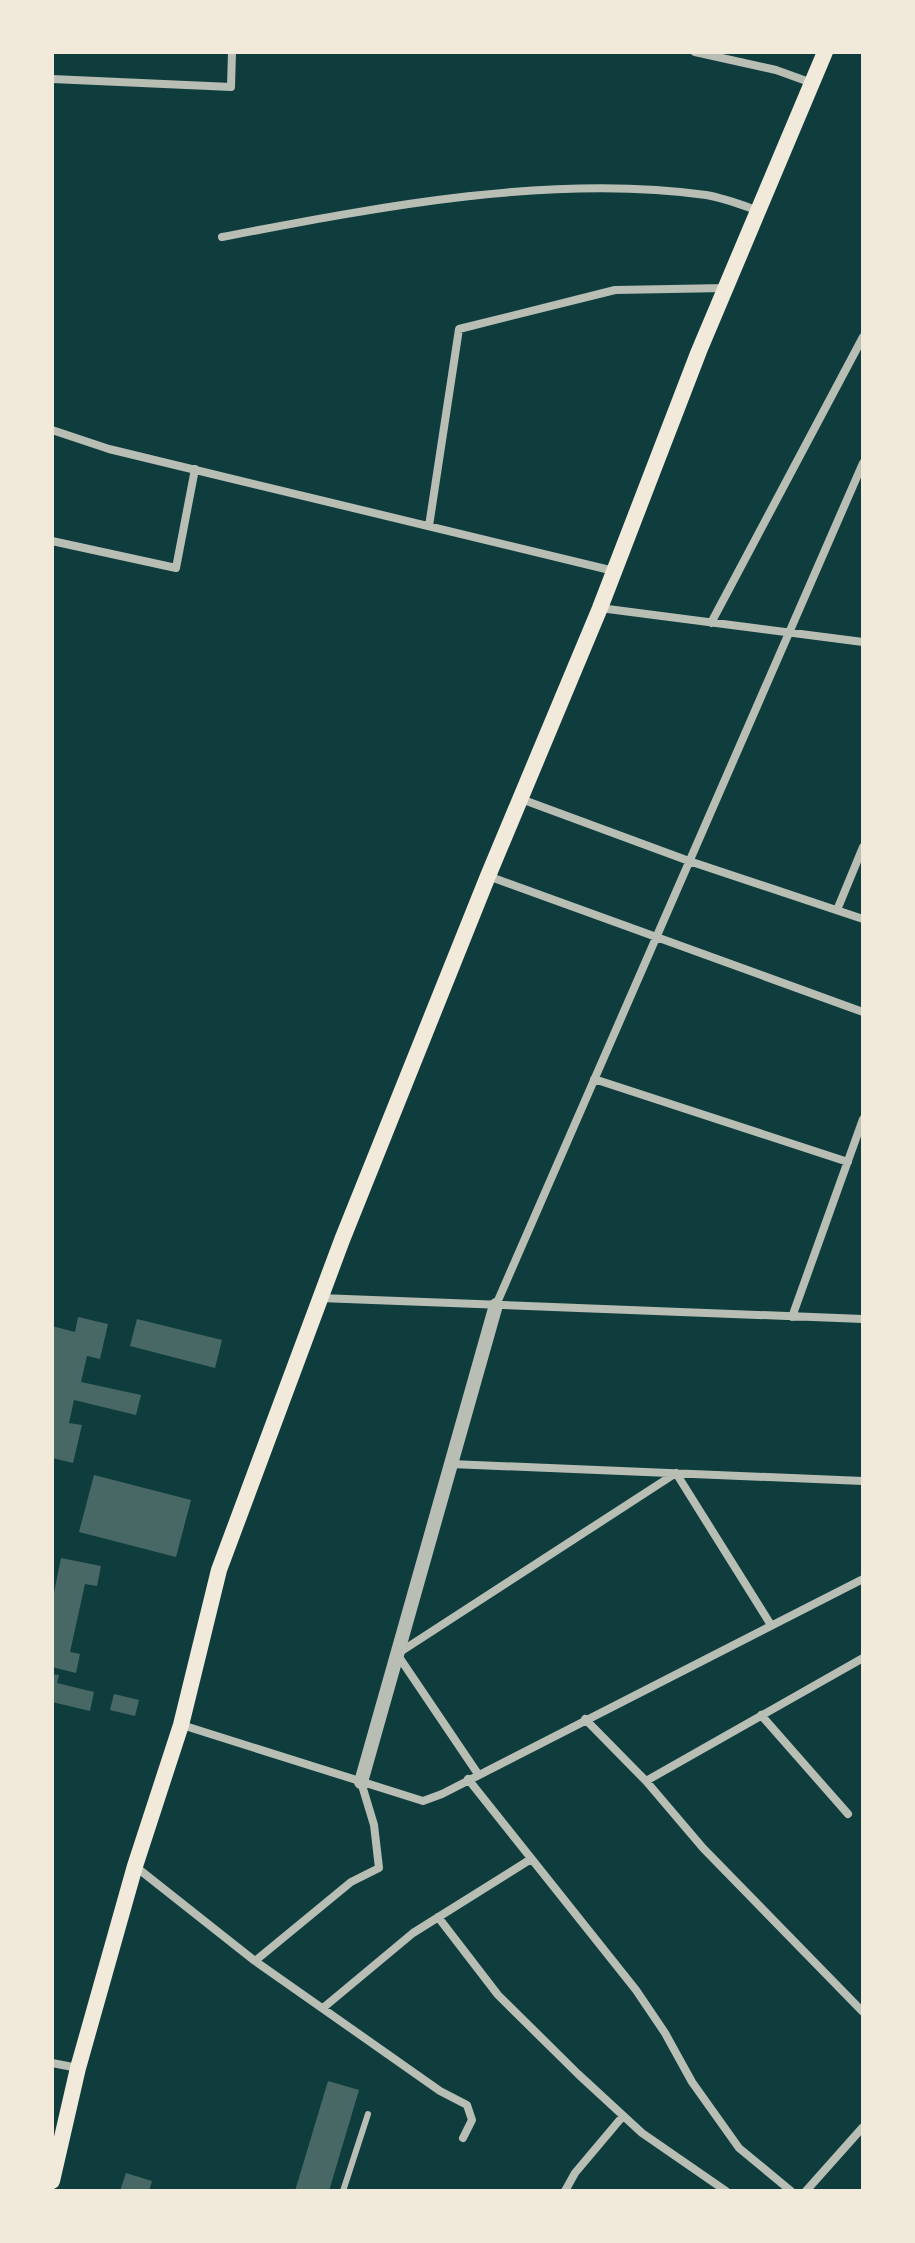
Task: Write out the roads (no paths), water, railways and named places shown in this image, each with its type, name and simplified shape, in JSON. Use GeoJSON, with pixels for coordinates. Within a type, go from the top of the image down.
{"type":"FeatureCollection","features":[{"type":"Feature","properties":{"kind":"main road"},"geometry":{"type":"LineString","coordinates":[[52,2181],[78,2068],[135,1866],[181,1725],[219,1570],[320,1298],[488,876],[825,52]]}},
{"type":"Feature","properties":{"kind":"street"},"geometry":{"type":"LineString","coordinates":[[52,79],[231,87],[232,52]]}},
{"type":"Feature","properties":{"kind":"street"},"geometry":{"type":"LineString","coordinates":[[695,52],[776,70],[812,83]]}},
{"type":"Feature","properties":{"kind":"street"},"geometry":{"type":"LineString","coordinates":[[222,237],[352,212],[585,187],[708,195],[759,211]]}},
{"type":"Feature","properties":{"kind":"street"},"geometry":{"type":"LineString","coordinates":[[429,526],[459,329],[615,290],[726,288]]}},
{"type":"Feature","properties":{"kind":"street"},"geometry":{"type":"LineString","coordinates":[[711,623],[863,337]]}},
{"type":"Feature","properties":{"kind":"street"},"geometry":{"type":"LineString","coordinates":[[52,430],[109,449],[614,571]]}},
{"type":"Feature","properties":{"kind":"street"},"geometry":{"type":"LineString","coordinates":[[255,1961],[351,1882],[379,1868],[374,1825],[361,1782],[496,1305],[863,463]]}},
{"type":"Feature","properties":{"kind":"street"},"geometry":{"type":"LineString","coordinates":[[52,541],[176,568],[195,469]]}},
{"type":"Feature","properties":{"kind":"street"},"geometry":{"type":"LineString","coordinates":[[600,608],[863,642]]}},
{"type":"Feature","properties":{"kind":"street"},"geometry":{"type":"LineString","coordinates":[[521,799],[689,861],[863,919]]}},
{"type":"Feature","properties":{"kind":"street"},"geometry":{"type":"LineString","coordinates":[[837,910],[863,847]]}},
{"type":"Feature","properties":{"kind":"street"},"geometry":{"type":"LineString","coordinates":[[488,876],[863,1012]]}},
{"type":"Feature","properties":{"kind":"street"},"geometry":{"type":"LineString","coordinates":[[594,1079],[848,1162]]}},
{"type":"Feature","properties":{"kind":"street"},"geometry":{"type":"LineString","coordinates":[[792,1317],[863,1119]]}},
{"type":"Feature","properties":{"kind":"street"},"geometry":{"type":"LineString","coordinates":[[320,1298],[863,1319]]}},
{"type":"Feature","properties":{"kind":"street"},"geometry":{"type":"LineString","coordinates":[[451,1464],[863,1481]]}},
{"type":"Feature","properties":{"kind":"street"},"geometry":{"type":"LineString","coordinates":[[676,1473],[771,1625]]}},
{"type":"Feature","properties":{"kind":"street"},"geometry":{"type":"LineString","coordinates":[[397,1654],[676,1473]]}},
{"type":"Feature","properties":{"kind":"street"},"geometry":{"type":"LineString","coordinates":[[181,1725],[423,1801],[863,1579]]}},
{"type":"Feature","properties":{"kind":"street"},"geometry":{"type":"LineString","coordinates":[[397,1654],[478,1774]]}},
{"type":"Feature","properties":{"kind":"street"},"geometry":{"type":"LineString","coordinates":[[646,1781],[863,1658]]}},
{"type":"Feature","properties":{"kind":"street"},"geometry":{"type":"LineString","coordinates":[[761,1715],[848,1814]]}},
{"type":"Feature","properties":{"kind":"street"},"geometry":{"type":"LineString","coordinates":[[585,1719],[646,1781],[703,1848],[863,2012]]}},
{"type":"Feature","properties":{"kind":"street"},"geometry":{"type":"LineString","coordinates":[[468,1779],[636,1990],[665,2033],[692,2082],[739,2148],[791,2191]]}},
{"type":"Feature","properties":{"kind":"street"},"geometry":{"type":"LineString","coordinates":[[323,2008],[413,1933],[531,1859]]}},
{"type":"Feature","properties":{"kind":"street"},"geometry":{"type":"LineString","coordinates":[[135,1866],[255,1961],[440,2091],[467,2105],[472,2120],[463,2138]]}},
{"type":"Feature","properties":{"kind":"street"},"geometry":{"type":"LineString","coordinates":[[438,1917],[498,1995],[623,2116],[642,2133],[726,2191]]}},
{"type":"Feature","properties":{"kind":"street"},"geometry":{"type":"LineString","coordinates":[[52,2063],[78,2068]]}},
{"type":"Feature","properties":{"kind":"street"},"geometry":{"type":"LineString","coordinates":[[565,2191],[575,2173],[623,2116]]}},
{"type":"Feature","properties":{"kind":"street"},"geometry":{"type":"LineString","coordinates":[[806,2191],[863,2127]]}},
{"type":"Feature","properties":{"kind":"lane"},"geometry":{"type":"LineString","coordinates":[[343,2191],[368,2114]]}}]}
